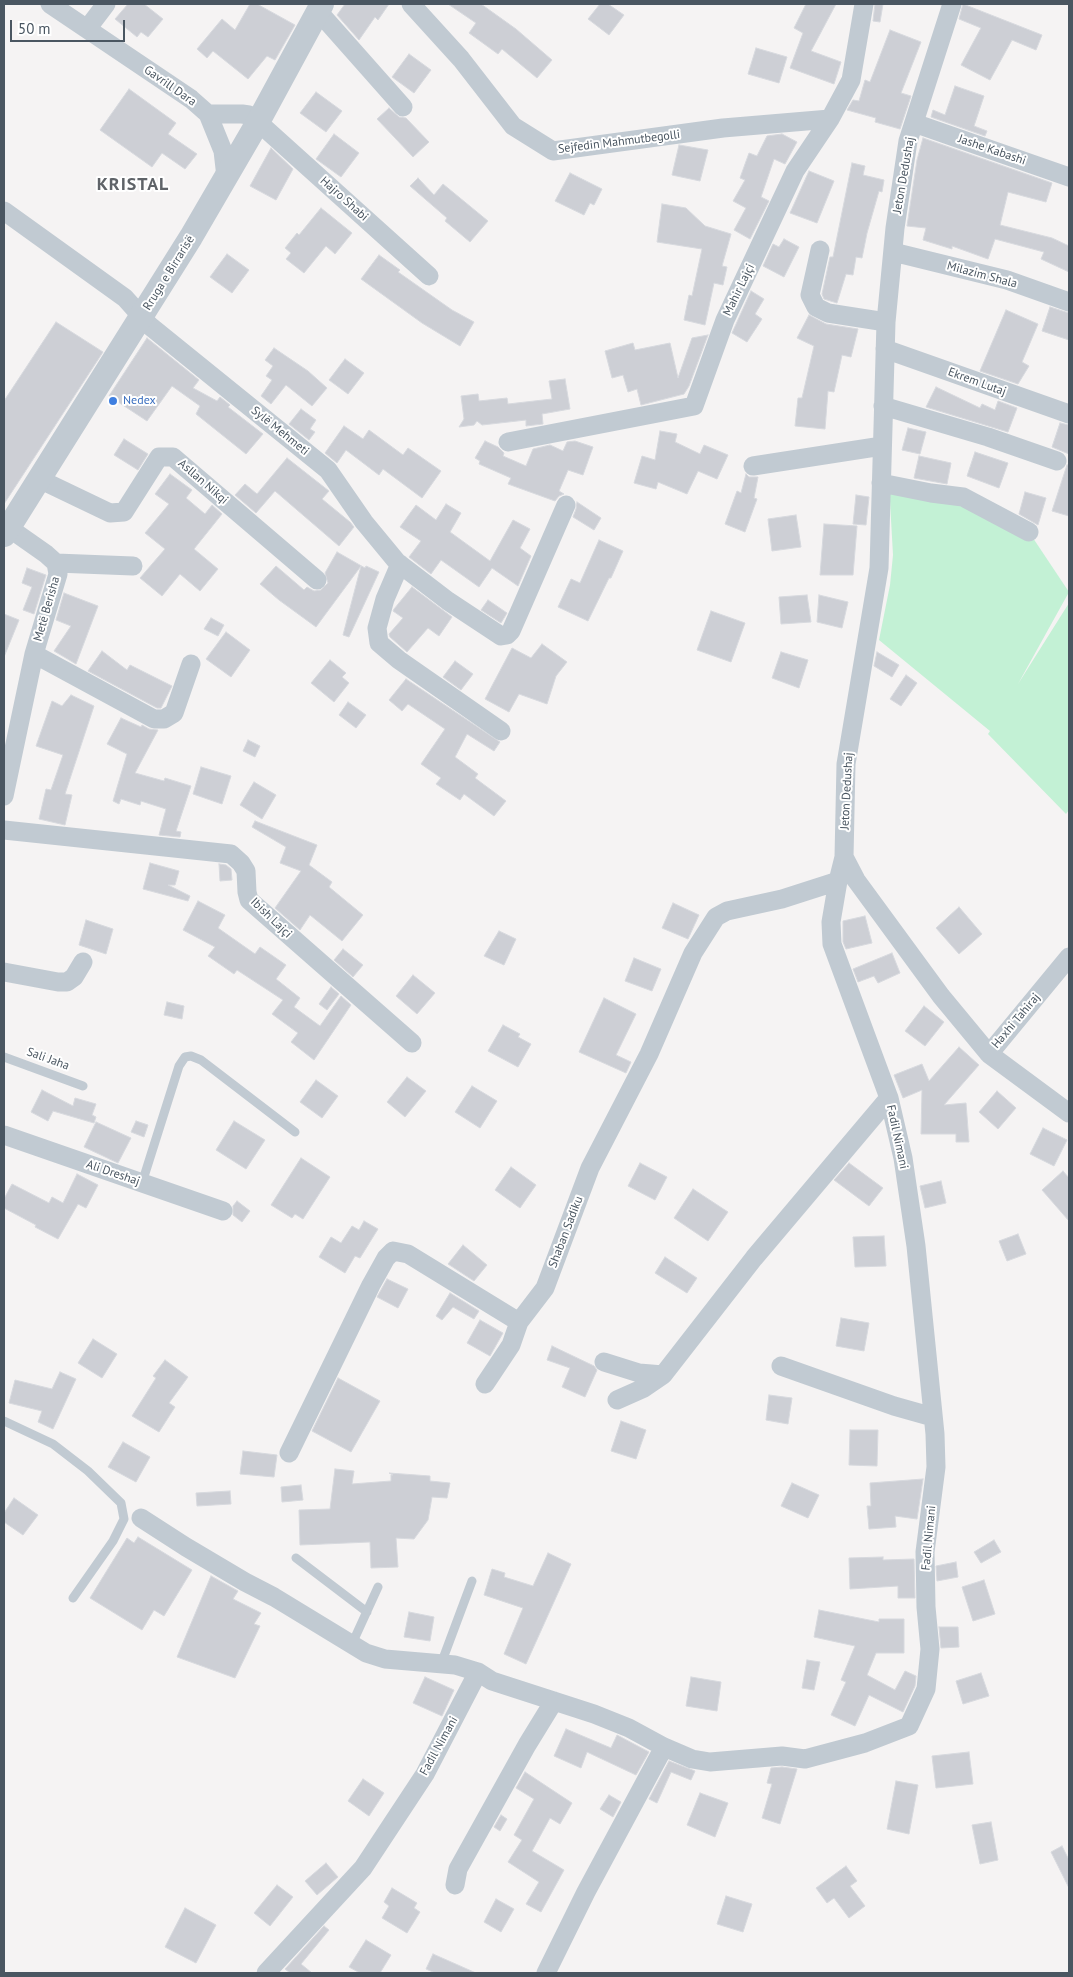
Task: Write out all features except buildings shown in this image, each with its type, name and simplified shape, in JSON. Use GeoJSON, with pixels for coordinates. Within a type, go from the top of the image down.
{"type":"FeatureCollection","features":[{"type":"Feature","properties":{"kind":"street","name":"Gavrill Dara"},"geometry":{"type":"LineString","coordinates":[[50,4],[190,99],[208,114],[249,115],[258,122]]}},
{"type":"Feature","properties":{"kind":"street"},"geometry":{"type":"LineString","coordinates":[[87,29],[106,4]]}},
{"type":"Feature","properties":{"kind":"street","name":"Sejfedin Mahmutbegolli"},"geometry":{"type":"LineString","coordinates":[[412,4],[461,59],[513,126],[553,151],[723,128],[830,119]]}},
{"type":"Feature","properties":{"kind":"street","name":"Mahir Lajçi"},"geometry":{"type":"LineString","coordinates":[[508,442],[694,406],[729,311],[795,171],[830,119],[851,80],[864,4]]}},
{"type":"Feature","properties":{"kind":"street","name":"Jeton Dedushaj"},"geometry":{"type":"LineString","coordinates":[[952,4],[908,141],[893,252],[886,322],[879,568],[846,764],[844,857],[856,880],[941,996],[988,1054]]}},
{"type":"Feature","properties":{"kind":"street"},"geometry":{"type":"LineString","coordinates":[[320,8],[403,107]]}},
{"type":"Feature","properties":{"kind":"street","name":"Rruga e Birrarisë"},"geometry":{"type":"LineString","coordinates":[[6,532],[191,237],[258,122],[320,8]]}},
{"type":"Feature","properties":{"kind":"street"},"geometry":{"type":"LineString","coordinates":[[208,114],[223,152],[226,177]]}},
{"type":"Feature","properties":{"kind":"street","name":"Hajro Shabi"},"geometry":{"type":"LineString","coordinates":[[258,122],[429,276]]}},
{"type":"Feature","properties":{"kind":"street","name":"Jashe Kabashi"},"geometry":{"type":"LineString","coordinates":[[914,123],[1069,177]]}},
{"type":"Feature","properties":{"kind":"street","name":"Sylë Mehmeti"},"geometry":{"type":"LineString","coordinates":[[4,212],[125,298],[150,326],[328,470],[364,522],[400,564],[448,601],[501,636],[507,636],[511,631],[566,505]]}},
{"type":"Feature","properties":{"kind":"street"},"geometry":{"type":"LineString","coordinates":[[820,250],[810,295],[816,307],[828,313],[886,322]]}},
{"type":"Feature","properties":{"kind":"street","name":"Milazim Shala"},"geometry":{"type":"LineString","coordinates":[[893,252],[1007,280],[1069,302]]}},
{"type":"Feature","properties":{"kind":"street","name":"Ekrem Lutaj"},"geometry":{"type":"LineString","coordinates":[[885,349],[1069,414]]}},
{"type":"Feature","properties":{"kind":"street"},"geometry":{"type":"LineString","coordinates":[[883,406],[988,437],[1057,461]]}},
{"type":"Feature","properties":{"kind":"street"},"geometry":{"type":"LineString","coordinates":[[753,466],[882,446]]}},
{"type":"Feature","properties":{"kind":"street","name":"Asllan Nikqi"},"geometry":{"type":"LineString","coordinates":[[39,479],[110,513],[124,512],[159,457],[173,456],[317,580]]}},
{"type":"Feature","properties":{"kind":"street"},"geometry":{"type":"LineString","coordinates":[[881,482],[931,493],[962,497],[1029,532]]}},
{"type":"Feature","properties":{"kind":"street","name":"Metë Berisha"},"geometry":{"type":"LineString","coordinates":[[4,796],[34,654],[58,574],[56,563],[46,554],[6,532]]}},
{"type":"Feature","properties":{"kind":"street"},"geometry":{"type":"LineString","coordinates":[[56,563],[133,566]]}},
{"type":"Feature","properties":{"kind":"street"},"geometry":{"type":"LineString","coordinates":[[400,564],[385,599],[378,628],[379,643],[399,660],[501,731]]}},
{"type":"Feature","properties":{"kind":"street","name":"Metë Berisha"},"geometry":{"type":"LineString","coordinates":[[34,654],[154,720],[164,719],[174,713],[191,664]]}},
{"type":"Feature","properties":{"kind":"street","name":"Ibish Lajçi"},"geometry":{"type":"LineString","coordinates":[[4,830],[231,854],[242,863],[246,871],[249,900],[412,1043]]}},
{"type":"Feature","properties":{"kind":"street","name":"Fadil Nimani"},"geometry":{"type":"LineString","coordinates":[[266,1973],[363,1868],[425,1774],[478,1672],[492,1681],[594,1714],[629,1728],[664,1748],[692,1759],[710,1762],[782,1756],[805,1759],[865,1743],[909,1726],[926,1689],[930,1649],[926,1607],[925,1552],[936,1467],[933,1417],[916,1246],[903,1158],[889,1098],[832,944],[831,922],[844,857]]}},
{"type":"Feature","properties":{"kind":"street","name":"Shaban Sadiku"},"geometry":{"type":"LineString","coordinates":[[485,1384],[511,1345],[519,1322],[545,1288],[590,1168],[649,1054],[693,953],[716,917],[727,911],[782,898],[838,881]]}},
{"type":"Feature","properties":{"kind":"street","name":"Haxhi Tahiraj"},"geometry":{"type":"LineString","coordinates":[[1069,957],[988,1054],[1069,1113]]}},
{"type":"Feature","properties":{"kind":"street"},"geometry":{"type":"LineString","coordinates":[[4,972],[67,982],[74,978],[83,962]]}},
{"type":"Feature","properties":{"kind":"street","name":"Fadil Nimani"},"geometry":{"type":"LineString","coordinates":[[663,1376],[754,1258],[889,1098]]}},
{"type":"Feature","properties":{"kind":"street","name":"Ali Dreshaj"},"geometry":{"type":"LineString","coordinates":[[4,1135],[223,1211]]}},
{"type":"Feature","properties":{"kind":"street"},"geometry":{"type":"LineString","coordinates":[[289,1453],[371,1285],[386,1258],[393,1251],[408,1254],[519,1322]]}},
{"type":"Feature","properties":{"kind":"street"},"geometry":{"type":"LineString","coordinates":[[604,1362],[639,1373],[663,1376]]}},
{"type":"Feature","properties":{"kind":"street"},"geometry":{"type":"LineString","coordinates":[[781,1366],[894,1406],[933,1417]]}},
{"type":"Feature","properties":{"kind":"street"},"geometry":{"type":"LineString","coordinates":[[617,1400],[644,1388],[663,1376]]}},
{"type":"Feature","properties":{"kind":"street"},"geometry":{"type":"LineString","coordinates":[[141,1518],[366,1653],[385,1659],[455,1665],[478,1672]]}},
{"type":"Feature","properties":{"kind":"street"},"geometry":{"type":"LineString","coordinates":[[455,1885],[458,1869],[526,1745],[554,1701]]}},
{"type":"Feature","properties":{"kind":"street"},"geometry":{"type":"LineString","coordinates":[[546,1973],[586,1892],[664,1748]]}},
{"type":"Feature","properties":{"kind":"lane"},"geometry":{"type":"LineString","coordinates":[[142,1183],[179,1066],[184,1057],[191,1056],[201,1060],[294,1132]]}},
{"type":"Feature","properties":{"kind":"lane","name":"Sali Jaha"},"geometry":{"type":"LineString","coordinates":[[4,1057],[83,1086]]}},
{"type":"Feature","properties":{"kind":"lane"},"geometry":{"type":"LineString","coordinates":[[4,1421],[53,1444],[88,1471],[121,1504],[124,1519],[113,1541],[73,1598]]}},
{"type":"Feature","properties":{"kind":"lane"},"geometry":{"type":"LineString","coordinates":[[296,1558],[366,1612]]}},
{"type":"Feature","properties":{"kind":"lane"},"geometry":{"type":"LineString","coordinates":[[441,1664],[472,1581]]}},
{"type":"Feature","properties":{"kind":"lane"},"geometry":{"type":"LineString","coordinates":[[352,1644],[378,1588]]}},
{"type":"Feature","properties":{"kind":"green space"},"geometry":{"type":"Polygon","coordinates":[[[889,484],[931,493],[1029,532],[1069,592],[1018,684],[1069,603],[1069,810],[1066,814],[988,734],[990,731],[879,640],[890,585],[893,555],[889,484]]]}},
{"type":"Feature","properties":{"kind":"place","name":"Nedex"},"geometry":{"type":"Point","coordinates":[113,401]}},
{"type":"Feature","properties":{"kind":"district","name":"KRISTAL"},"geometry":{"type":"Point","coordinates":[133,185]}}]}
